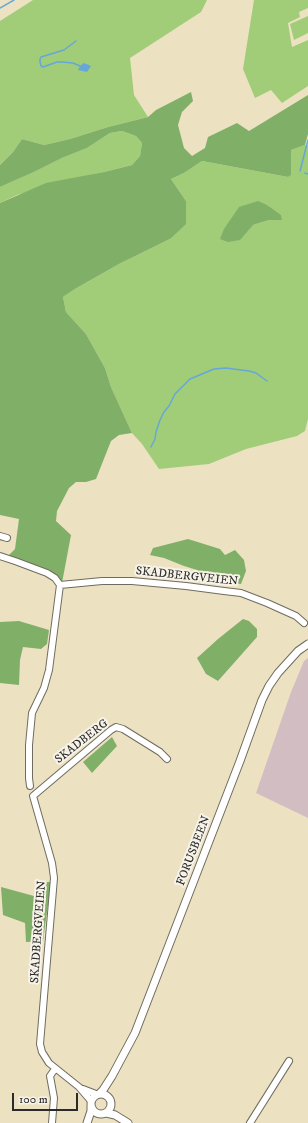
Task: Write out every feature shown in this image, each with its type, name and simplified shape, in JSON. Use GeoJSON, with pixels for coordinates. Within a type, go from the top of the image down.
{"type":"FeatureCollection","features":[{"type":"Feature","properties":{"kind":"main road","name":"FORUSBEEN"},"geometry":{"type":"LineString","coordinates":[[88,1123],[91,1103],[103,1090],[112,1076],[135,1033],[145,1009],[262,700],[278,672],[298,651],[308,644]]}},
{"type":"Feature","properties":{"kind":"main road","name":"FORUSBEEN"},"geometry":{"type":"LineString","coordinates":[[88,1123],[97,1115],[110,1109],[111,1101],[109,1093],[112,1076]]}},
{"type":"Feature","properties":{"kind":"main road"},"geometry":{"type":"LineString","coordinates":[[98,1094],[107,1095],[113,1108],[126,1122]]}},
{"type":"Feature","properties":{"kind":"main road"},"geometry":{"type":"LineString","coordinates":[[91,1103],[94,1111],[115,1115],[126,1122]]}},
{"type":"Feature","properties":{"kind":"street"},"geometry":{"type":"LineString","coordinates":[[0,536],[7,538]]}},
{"type":"Feature","properties":{"kind":"street"},"geometry":{"type":"LineString","coordinates":[[0,556],[47,573],[60,585],[49,670],[44,688],[32,712],[29,750],[30,786]]}},
{"type":"Feature","properties":{"kind":"street","name":"SKADBERGVEIEN"},"geometry":{"type":"LineString","coordinates":[[60,585],[107,581],[132,581],[224,591],[241,594],[267,603],[296,616],[304,623]]}},
{"type":"Feature","properties":{"kind":"street","name":"SKADBERG"},"geometry":{"type":"LineString","coordinates":[[33,796],[111,730],[116,728],[123,729],[167,758]]}},
{"type":"Feature","properties":{"kind":"street","name":"SKADBERGVEIEN"},"geometry":{"type":"LineString","coordinates":[[33,796],[52,863],[54,878],[40,1044],[45,1058],[79,1087],[91,1103]]}},
{"type":"Feature","properties":{"kind":"street"},"geometry":{"type":"LineString","coordinates":[[250,1123],[289,1061]]}},
{"type":"Feature","properties":{"kind":"street"},"geometry":{"type":"LineString","coordinates":[[52,1123],[54,1098],[50,1076],[55,1068]]}},
{"type":"Feature","properties":{"kind":"street","name":"SKADBERGVEIEN"},"geometry":{"type":"LineString","coordinates":[[79,1087],[98,1094]]}},
{"type":"Feature","properties":{"kind":"shaded area"},"geometry":{"type":"Polygon","coordinates":[[[308,658],[308,818],[256,793],[291,692],[304,661],[308,658]]]}},
{"type":"Feature","properties":{"kind":"green space"},"geometry":{"type":"Polygon","coordinates":[[[33,0],[207,0],[201,12],[130,58],[134,95],[148,117],[44,145],[22,139],[13,152],[0,165],[0,21],[33,0]]]}},
{"type":"Feature","properties":{"kind":"green space"},"geometry":{"type":"Polygon","coordinates":[[[254,0],[308,0],[308,8],[299,12],[300,17],[288,23],[292,47],[308,40],[308,86],[282,103],[271,90],[255,98],[243,69],[254,0]]]}},
{"type":"Feature","properties":{"kind":"green space"},"geometry":{"type":"Polygon","coordinates":[[[308,16],[308,33],[294,40],[290,24],[308,16]]]}},
{"type":"Feature","properties":{"kind":"green space"},"geometry":{"type":"Polygon","coordinates":[[[191,92],[193,101],[182,112],[178,125],[184,148],[192,156],[205,148],[208,137],[237,123],[249,131],[308,95],[308,134],[305,145],[291,150],[291,175],[288,177],[202,161],[184,173],[171,179],[186,201],[186,224],[170,239],[119,264],[63,297],[66,312],[86,334],[105,368],[111,387],[132,433],[119,435],[111,441],[96,479],[86,482],[76,482],[69,488],[57,511],[56,521],[71,535],[62,583],[7,557],[15,549],[19,519],[0,515],[0,203],[46,183],[132,165],[140,156],[142,143],[136,136],[122,131],[110,133],[87,148],[0,187],[0,165],[13,152],[22,139],[44,145],[70,139],[108,127],[148,117],[156,110],[191,92]]]}},
{"type":"Feature","properties":{"kind":"green space"},"geometry":{"type":"Polygon","coordinates":[[[122,131],[136,136],[142,143],[140,156],[132,165],[76,178],[17,195],[0,203],[0,187],[87,148],[110,133],[122,131]]]}},
{"type":"Feature","properties":{"kind":"green space"},"geometry":{"type":"Polygon","coordinates":[[[308,145],[308,419],[305,431],[297,436],[246,449],[209,464],[159,469],[142,444],[132,433],[111,387],[105,368],[86,334],[66,312],[63,297],[119,264],[170,239],[186,201],[171,179],[184,173],[202,161],[288,177],[291,174],[291,150],[308,145]],[[267,205],[253,225],[269,220],[281,220],[267,205]]]}},
{"type":"Feature","properties":{"kind":"green space"},"geometry":{"type":"Polygon","coordinates":[[[258,201],[267,205],[281,215],[282,220],[269,220],[253,225],[240,240],[228,242],[220,239],[224,229],[239,207],[258,201]]]}},
{"type":"Feature","properties":{"kind":"green space"},"geometry":{"type":"Polygon","coordinates":[[[188,539],[220,549],[225,555],[235,550],[244,560],[246,571],[241,584],[217,581],[197,570],[164,558],[150,555],[153,548],[188,539]]]}},
{"type":"Feature","properties":{"kind":"green space"},"geometry":{"type":"Polygon","coordinates":[[[243,619],[249,621],[257,629],[257,637],[218,681],[206,674],[197,658],[243,619]]]}},
{"type":"Feature","properties":{"kind":"green space"},"geometry":{"type":"Polygon","coordinates":[[[19,621],[49,630],[47,644],[41,649],[23,647],[20,660],[19,685],[0,683],[0,622],[19,621]]]}},
{"type":"Feature","properties":{"kind":"green space"},"geometry":{"type":"Polygon","coordinates":[[[112,737],[117,746],[92,773],[83,762],[112,737]]]}},
{"type":"Feature","properties":{"kind":"green space"},"geometry":{"type":"Polygon","coordinates":[[[40,882],[51,882],[43,941],[26,942],[25,923],[3,915],[1,887],[34,896],[40,882]]]}},
{"type":"Feature","properties":{"kind":"water"},"geometry":{"type":"Polygon","coordinates":[[[84,63],[91,66],[87,72],[78,70],[84,63]]]}},
{"type":"Feature","properties":{"kind":"waterway"},"geometry":{"type":"LineString","coordinates":[[0,8],[14,0]]}},
{"type":"Feature","properties":{"kind":"waterway"},"geometry":{"type":"LineString","coordinates":[[76,41],[64,50],[41,57],[40,62],[41,66],[43,67],[57,62],[73,63],[80,66]]}},
{"type":"Feature","properties":{"kind":"waterway"},"geometry":{"type":"LineString","coordinates":[[300,171],[308,140]]}},
{"type":"Feature","properties":{"kind":"waterway"},"geometry":{"type":"LineString","coordinates":[[151,447],[164,412],[175,394],[190,379],[214,369],[226,368],[256,373],[267,381]]}}]}
